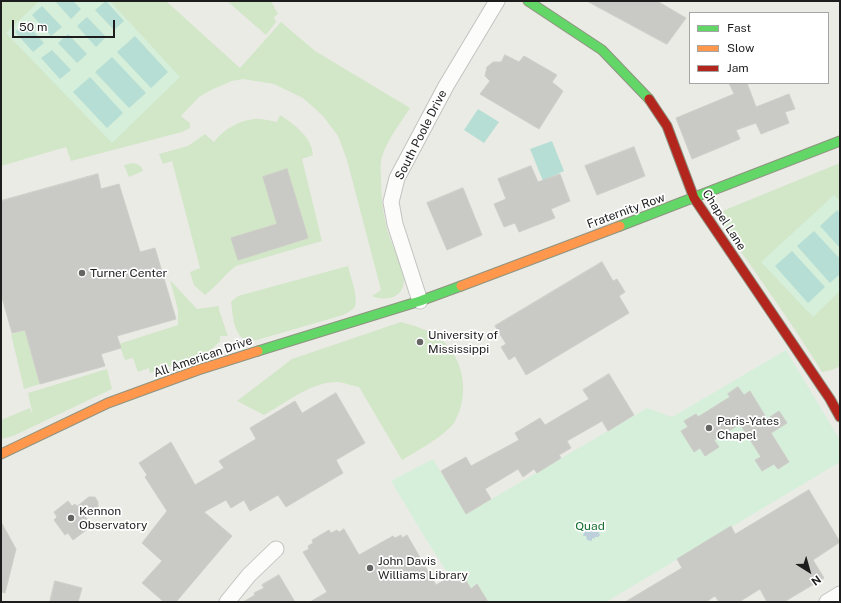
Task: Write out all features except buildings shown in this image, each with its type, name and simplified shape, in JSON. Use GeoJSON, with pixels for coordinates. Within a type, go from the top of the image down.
{"type":"FeatureCollection","features":[{"type":"Feature","properties":{"kind":"street","name":"South Poole Drive"},"geometry":{"type":"LineString","coordinates":[[420,301],[395,224],[391,202],[397,178],[446,86],[497,1]]}},
{"type":"Feature","properties":{"kind":"street","name":"Chapel Lane"},"geometry":{"type":"LineString","coordinates":[[528,1],[602,50],[652,102],[667,126],[694,198],[835,396],[840,417]]}},
{"type":"Feature","properties":{"kind":"street","name":"Fraternity Row"},"geometry":{"type":"LineString","coordinates":[[420,301],[694,198],[840,141]]}},
{"type":"Feature","properties":{"kind":"street","name":"All American Drive"},"geometry":{"type":"LineString","coordinates":[[1,454],[108,403],[198,370],[420,301]]}},
{"type":"Feature","properties":{"kind":"street"},"geometry":{"type":"LineString","coordinates":[[227,602],[249,575],[276,549]]}},
{"type":"Feature","properties":{"kind":"street"},"geometry":{"type":"LineString","coordinates":[[827,602],[840,594]]}},
{"type":"Feature","properties":{"kind":"green space"},"geometry":{"type":"Polygon","coordinates":[[[1,1],[166,1],[240,68],[281,22],[315,51],[410,108],[385,148],[381,162],[384,216],[390,238],[404,276],[401,291],[393,297],[383,299],[372,296],[381,290],[347,160],[338,136],[323,116],[303,98],[274,84],[243,79],[232,81],[211,90],[199,97],[181,116],[190,123],[190,128],[182,132],[71,161],[66,147],[1,166],[1,1]]]}},
{"type":"Feature","properties":{"kind":"green space"},"geometry":{"type":"Polygon","coordinates":[[[39,1],[110,1],[180,77],[112,143],[6,33],[39,1]]]}},
{"type":"Feature","properties":{"kind":"green space"},"geometry":{"type":"Polygon","coordinates":[[[227,1],[271,1],[278,14],[274,17],[276,22],[266,35],[227,1]]]}},
{"type":"Feature","properties":{"kind":"green space"},"geometry":{"type":"Polygon","coordinates":[[[280,115],[306,137],[312,148],[313,155],[302,159],[322,241],[236,266],[205,295],[194,285],[190,272],[200,268],[172,161],[163,164],[159,154],[188,146],[205,134],[214,142],[227,130],[248,120],[260,119],[277,122],[280,115]]]}},
{"type":"Feature","properties":{"kind":"green space"},"geometry":{"type":"Polygon","coordinates":[[[133,163],[140,166],[143,171],[129,177],[124,165],[133,163]]]}},
{"type":"Feature","properties":{"kind":"green space"},"geometry":{"type":"Polygon","coordinates":[[[840,163],[840,366],[832,370],[822,372],[783,312],[715,214],[840,163]]]}},
{"type":"Feature","properties":{"kind":"green space"},"geometry":{"type":"Polygon","coordinates":[[[834,195],[840,201],[840,291],[813,317],[761,262],[834,195]]]}},
{"type":"Feature","properties":{"kind":"green space"},"geometry":{"type":"Polygon","coordinates":[[[348,266],[356,299],[354,308],[350,311],[343,315],[257,340],[248,341],[239,335],[233,319],[231,302],[238,296],[348,266]]]}},
{"type":"Feature","properties":{"kind":"green space"},"geometry":{"type":"Polygon","coordinates":[[[170,280],[197,309],[219,306],[228,336],[220,336],[220,341],[211,350],[203,355],[150,373],[149,368],[138,372],[133,358],[125,360],[119,344],[178,325],[178,310],[170,280]]]}},
{"type":"Feature","properties":{"kind":"green space"},"geometry":{"type":"Polygon","coordinates":[[[401,322],[432,333],[441,339],[455,357],[460,368],[463,390],[459,412],[453,424],[435,440],[402,460],[359,387],[338,382],[319,385],[309,389],[264,415],[237,401],[292,359],[401,322]]]}},
{"type":"Feature","properties":{"kind":"green space"},"geometry":{"type":"Polygon","coordinates":[[[25,330],[40,384],[24,389],[11,334],[25,330]]]}},
{"type":"Feature","properties":{"kind":"green space","name":"Quad"},"geometry":{"type":"Polygon","coordinates":[[[786,350],[840,440],[840,462],[606,602],[466,602],[391,481],[433,459],[466,514],[647,408],[672,417],[786,350]]]}},
{"type":"Feature","properties":{"kind":"green space"},"geometry":{"type":"Polygon","coordinates":[[[107,369],[112,389],[13,436],[1,439],[1,420],[30,408],[33,416],[28,393],[107,369]]]}},
{"type":"Feature","properties":{"kind":"shaded area"},"geometry":{"type":"Polygon","coordinates":[[[55,1],[73,1],[81,9],[71,19],[55,1]]]}},
{"type":"Feature","properties":{"kind":"shaded area"},"geometry":{"type":"Polygon","coordinates":[[[106,1],[124,21],[114,30],[95,10],[106,1]]]}},
{"type":"Feature","properties":{"kind":"shaded area"},"geometry":{"type":"Polygon","coordinates":[[[42,6],[62,27],[51,36],[32,15],[42,6]]]}},
{"type":"Feature","properties":{"kind":"shaded area"},"geometry":{"type":"Polygon","coordinates":[[[87,17],[106,37],[96,47],[77,26],[87,17]]]}},
{"type":"Feature","properties":{"kind":"shaded area"},"geometry":{"type":"Polygon","coordinates":[[[25,22],[44,43],[33,52],[15,32],[25,22]]]}},
{"type":"Feature","properties":{"kind":"shaded area"},"geometry":{"type":"Polygon","coordinates":[[[68,34],[87,54],[77,63],[58,43],[68,34]]]}},
{"type":"Feature","properties":{"kind":"shaded area"},"geometry":{"type":"Polygon","coordinates":[[[135,36],[168,72],[151,88],[117,52],[135,36]]]}},
{"type":"Feature","properties":{"kind":"shaded area"},"geometry":{"type":"Polygon","coordinates":[[[52,50],[71,70],[60,79],[41,58],[52,50]]]}},
{"type":"Feature","properties":{"kind":"shaded area"},"geometry":{"type":"Polygon","coordinates":[[[112,57],[146,93],[129,108],[95,72],[112,57]]]}},
{"type":"Feature","properties":{"kind":"shaded area"},"geometry":{"type":"Polygon","coordinates":[[[90,77],[123,113],[107,128],[73,92],[90,77]]]}},
{"type":"Feature","properties":{"kind":"shaded area"},"geometry":{"type":"Polygon","coordinates":[[[478,109],[499,122],[484,143],[464,130],[478,109]]]}},
{"type":"Feature","properties":{"kind":"shaded area"},"geometry":{"type":"Polygon","coordinates":[[[552,141],[564,171],[543,181],[530,149],[552,141]]]}},
{"type":"Feature","properties":{"kind":"shaded area"},"geometry":{"type":"Polygon","coordinates":[[[837,210],[840,214],[840,248],[820,226],[837,210]]]}},
{"type":"Feature","properties":{"kind":"shaded area"},"geometry":{"type":"Polygon","coordinates":[[[814,231],[840,259],[840,274],[830,283],[797,246],[814,231]]]}},
{"type":"Feature","properties":{"kind":"shaded area"},"geometry":{"type":"Polygon","coordinates":[[[792,251],[825,287],[808,303],[775,266],[792,251]]]}},
{"type":"Feature","properties":{"kind":"shaded area"},"geometry":{"type":"Polygon","coordinates":[[[590,523],[594,525],[593,527],[597,528],[596,530],[600,535],[594,539],[592,538],[592,541],[587,540],[586,536],[583,536],[584,533],[581,530],[582,528],[586,528],[586,524],[588,525],[590,523]]]}},
{"type":"Feature","properties":{"kind":"traffic: fast"},"geometry":{"type":"LineString","coordinates":[[528,1],[602,50],[649,99]]}},
{"type":"Feature","properties":{"kind":"traffic: fast"},"geometry":{"type":"LineString","coordinates":[[620,226],[840,141]]}},
{"type":"Feature","properties":{"kind":"traffic: fast"},"geometry":{"type":"LineString","coordinates":[[258,351],[420,301],[461,286]]}},
{"type":"Feature","properties":{"kind":"traffic: slow"},"geometry":{"type":"LineString","coordinates":[[461,286],[620,226]]}},
{"type":"Feature","properties":{"kind":"traffic: slow"},"geometry":{"type":"LineString","coordinates":[[1,454],[108,403],[198,370],[258,351]]}},
{"type":"Feature","properties":{"kind":"traffic: jam"},"geometry":{"type":"LineString","coordinates":[[649,99],[667,126],[694,198],[830,399],[840,417]]}},
{"type":"Feature","properties":{"kind":"place","name":"Turner Center"},"geometry":{"type":"Point","coordinates":[82,273]}},
{"type":"Feature","properties":{"kind":"place","name":"University of Mississippi"},"geometry":{"type":"Point","coordinates":[420,342]}},
{"type":"Feature","properties":{"kind":"place","name":"Paris-Yates Chapel"},"geometry":{"type":"Point","coordinates":[709,428]}},
{"type":"Feature","properties":{"kind":"place","name":"Kennon Observatory"},"geometry":{"type":"Point","coordinates":[71,518]}},
{"type":"Feature","properties":{"kind":"place","name":"John Davis Williams Library"},"geometry":{"type":"Point","coordinates":[370,568]}}]}
